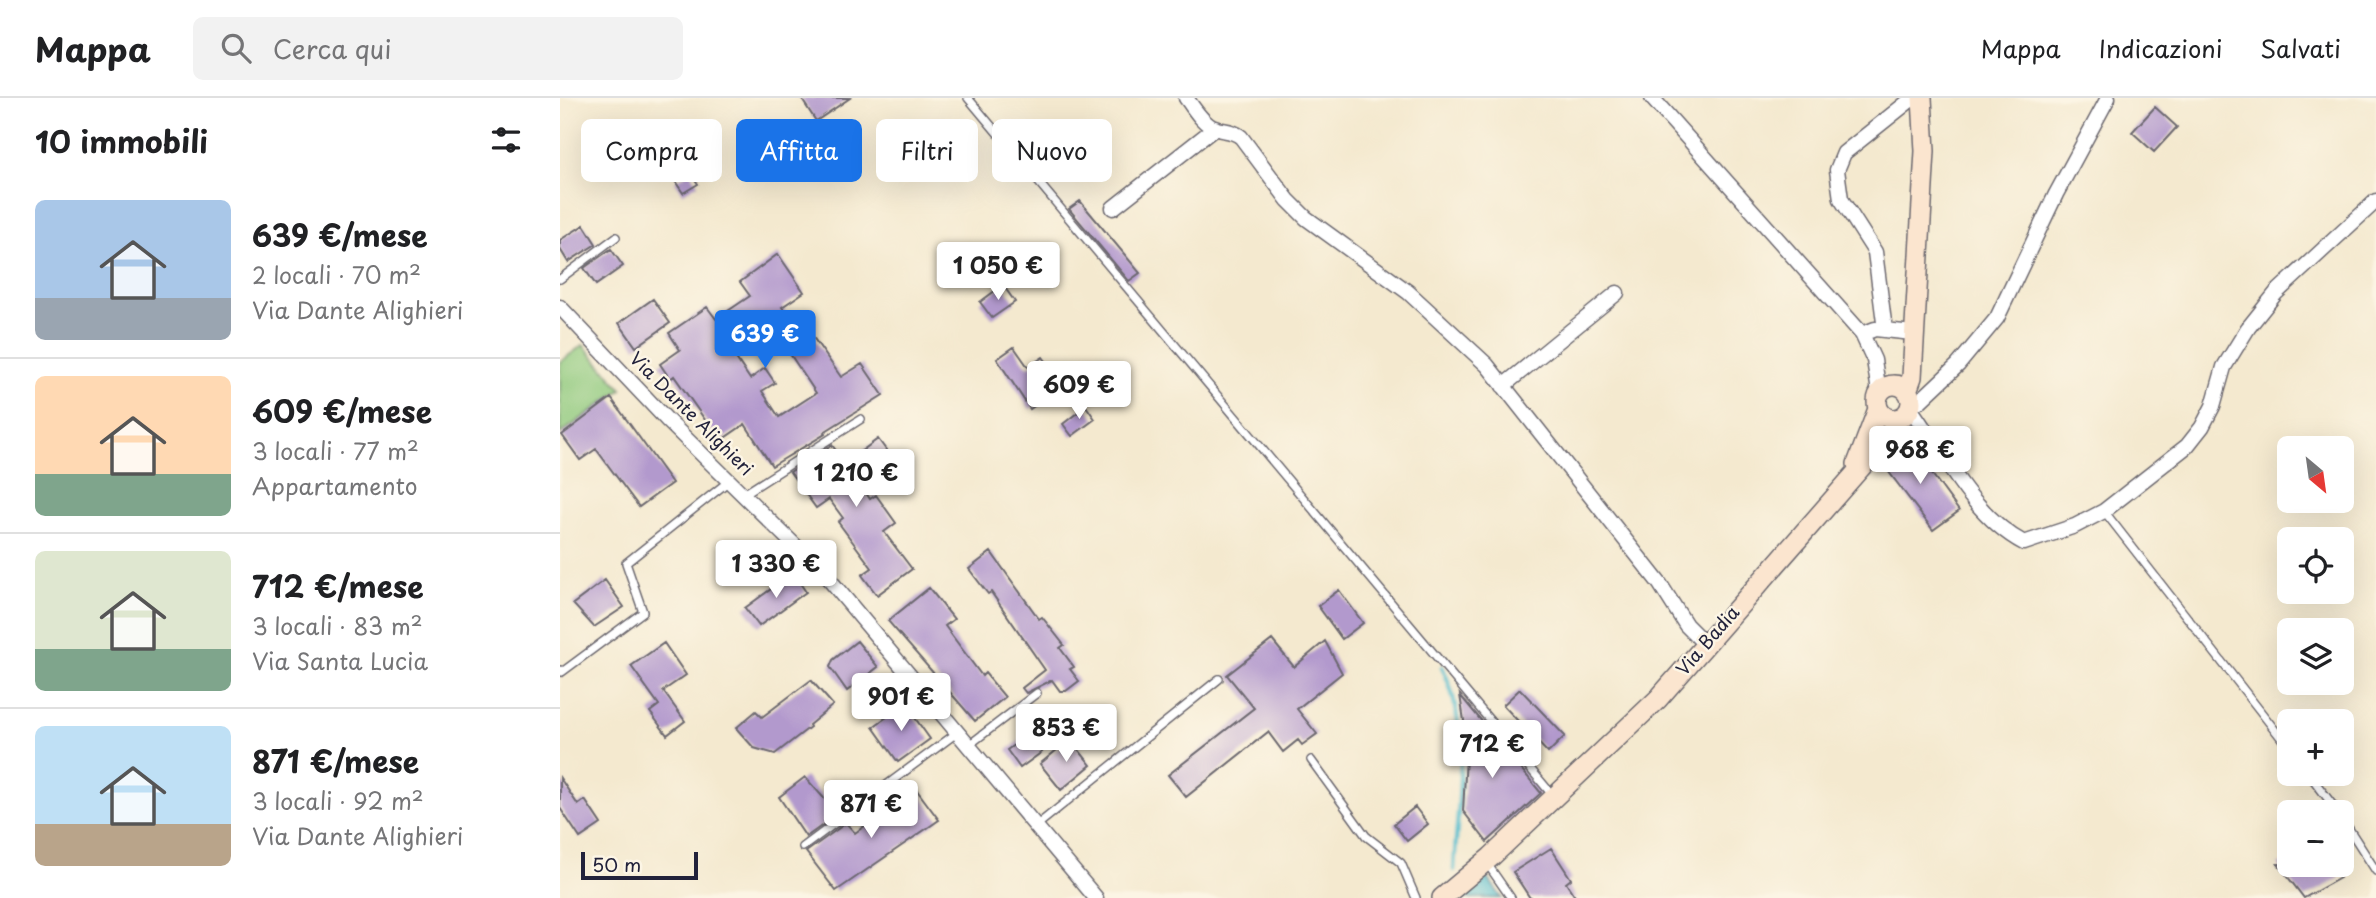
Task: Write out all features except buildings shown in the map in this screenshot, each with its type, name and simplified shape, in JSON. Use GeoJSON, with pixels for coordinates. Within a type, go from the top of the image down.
{"type":"FeatureCollection","features":[{"type":"Feature","properties":{"kind":"main road","name":"Via Badia"},"geometry":{"type":"LineString","coordinates":[[1442,898],[1485,862],[1658,699],[1853,475],[1896,401],[1913,333],[1925,151],[1922,98]]}},
{"type":"Feature","properties":{"kind":"street"},"geometry":{"type":"LineString","coordinates":[[1186,98],[1204,120],[1215,128],[1231,129],[1241,137],[1288,200],[1306,218],[1408,292],[1487,365],[1660,584],[1686,625],[1705,644]]}},
{"type":"Feature","properties":{"kind":"street"},"geometry":{"type":"LineString","coordinates":[[1652,98],[1862,334],[1896,401],[1979,505],[2005,533],[2024,543],[2075,526],[2104,511],[2187,446],[2202,427],[2213,406],[2224,367],[2248,328],[2276,293],[2376,201]]}},
{"type":"Feature","properties":{"kind":"street"},"geometry":{"type":"LineString","coordinates":[[1885,330],[1874,252],[1841,199],[1838,170],[1844,153],[1913,98]]}},
{"type":"Feature","properties":{"kind":"street"},"geometry":{"type":"LineString","coordinates":[[1896,401],[1920,401],[1958,365],[1997,318],[2056,194],[2108,98]]}},
{"type":"Feature","properties":{"kind":"street"},"geometry":{"type":"LineString","coordinates":[[1113,208],[1215,128]]}},
{"type":"Feature","properties":{"kind":"street"},"geometry":{"type":"LineString","coordinates":[[1503,386],[1617,293]]}},
{"type":"Feature","properties":{"kind":"street","name":"Via Dante Alighieri"},"geometry":{"type":"LineString","coordinates":[[560,307],[828,578],[1096,898]]}},
{"type":"Feature","properties":{"kind":"street"},"geometry":{"type":"LineString","coordinates":[[1862,334],[1875,329],[1913,333]]}},
{"type":"Feature","properties":{"kind":"lane"},"geometry":{"type":"LineString","coordinates":[[968,98],[1554,798]]}},
{"type":"Feature","properties":{"kind":"lane"},"geometry":{"type":"LineString","coordinates":[[560,279],[616,237]]}},
{"type":"Feature","properties":{"kind":"lane"},"geometry":{"type":"LineString","coordinates":[[744,494],[862,419]]}},
{"type":"Feature","properties":{"kind":"lane"},"geometry":{"type":"LineString","coordinates":[[560,670],[562,672],[643,612],[626,563],[730,480]]}},
{"type":"Feature","properties":{"kind":"lane"},"geometry":{"type":"LineString","coordinates":[[2104,511],[2277,733]]}},
{"type":"Feature","properties":{"kind":"lane"},"geometry":{"type":"LineString","coordinates":[[1036,826],[1219,679]]}},
{"type":"Feature","properties":{"kind":"lane"},"geometry":{"type":"LineString","coordinates":[[969,745],[1037,692]]}},
{"type":"Feature","properties":{"kind":"lane"},"geometry":{"type":"LineString","coordinates":[[803,847],[958,732]]}},
{"type":"Feature","properties":{"kind":"lane"},"geometry":{"type":"LineString","coordinates":[[1311,760],[1366,836],[1401,863],[1416,898]]}},
{"type":"Feature","properties":{"kind":"lane"},"geometry":{"type":"LineString","coordinates":[[2318,786],[2329,800]]}},
{"type":"Feature","properties":{"kind":"lane"},"geometry":{"type":"LineString","coordinates":[[2354,837],[2376,871]]}},
{"type":"Feature","properties":{"kind":"lane"},"geometry":{"type":"LineString","coordinates":[[1485,862],[1511,898]]}},
{"type":"Feature","properties":{"kind":"green space"},"geometry":{"type":"Polygon","coordinates":[[[583,345],[622,389],[560,434],[560,362],[583,345]]]}},
{"type":"Feature","properties":{"kind":"water"},"geometry":{"type":"Polygon","coordinates":[[[1485,874],[1502,898],[1459,898],[1485,874]]]}},
{"type":"Feature","properties":{"kind":"waterway"},"geometry":{"type":"LineString","coordinates":[[1442,667],[1457,715],[1460,741],[1454,870]]}}]}
